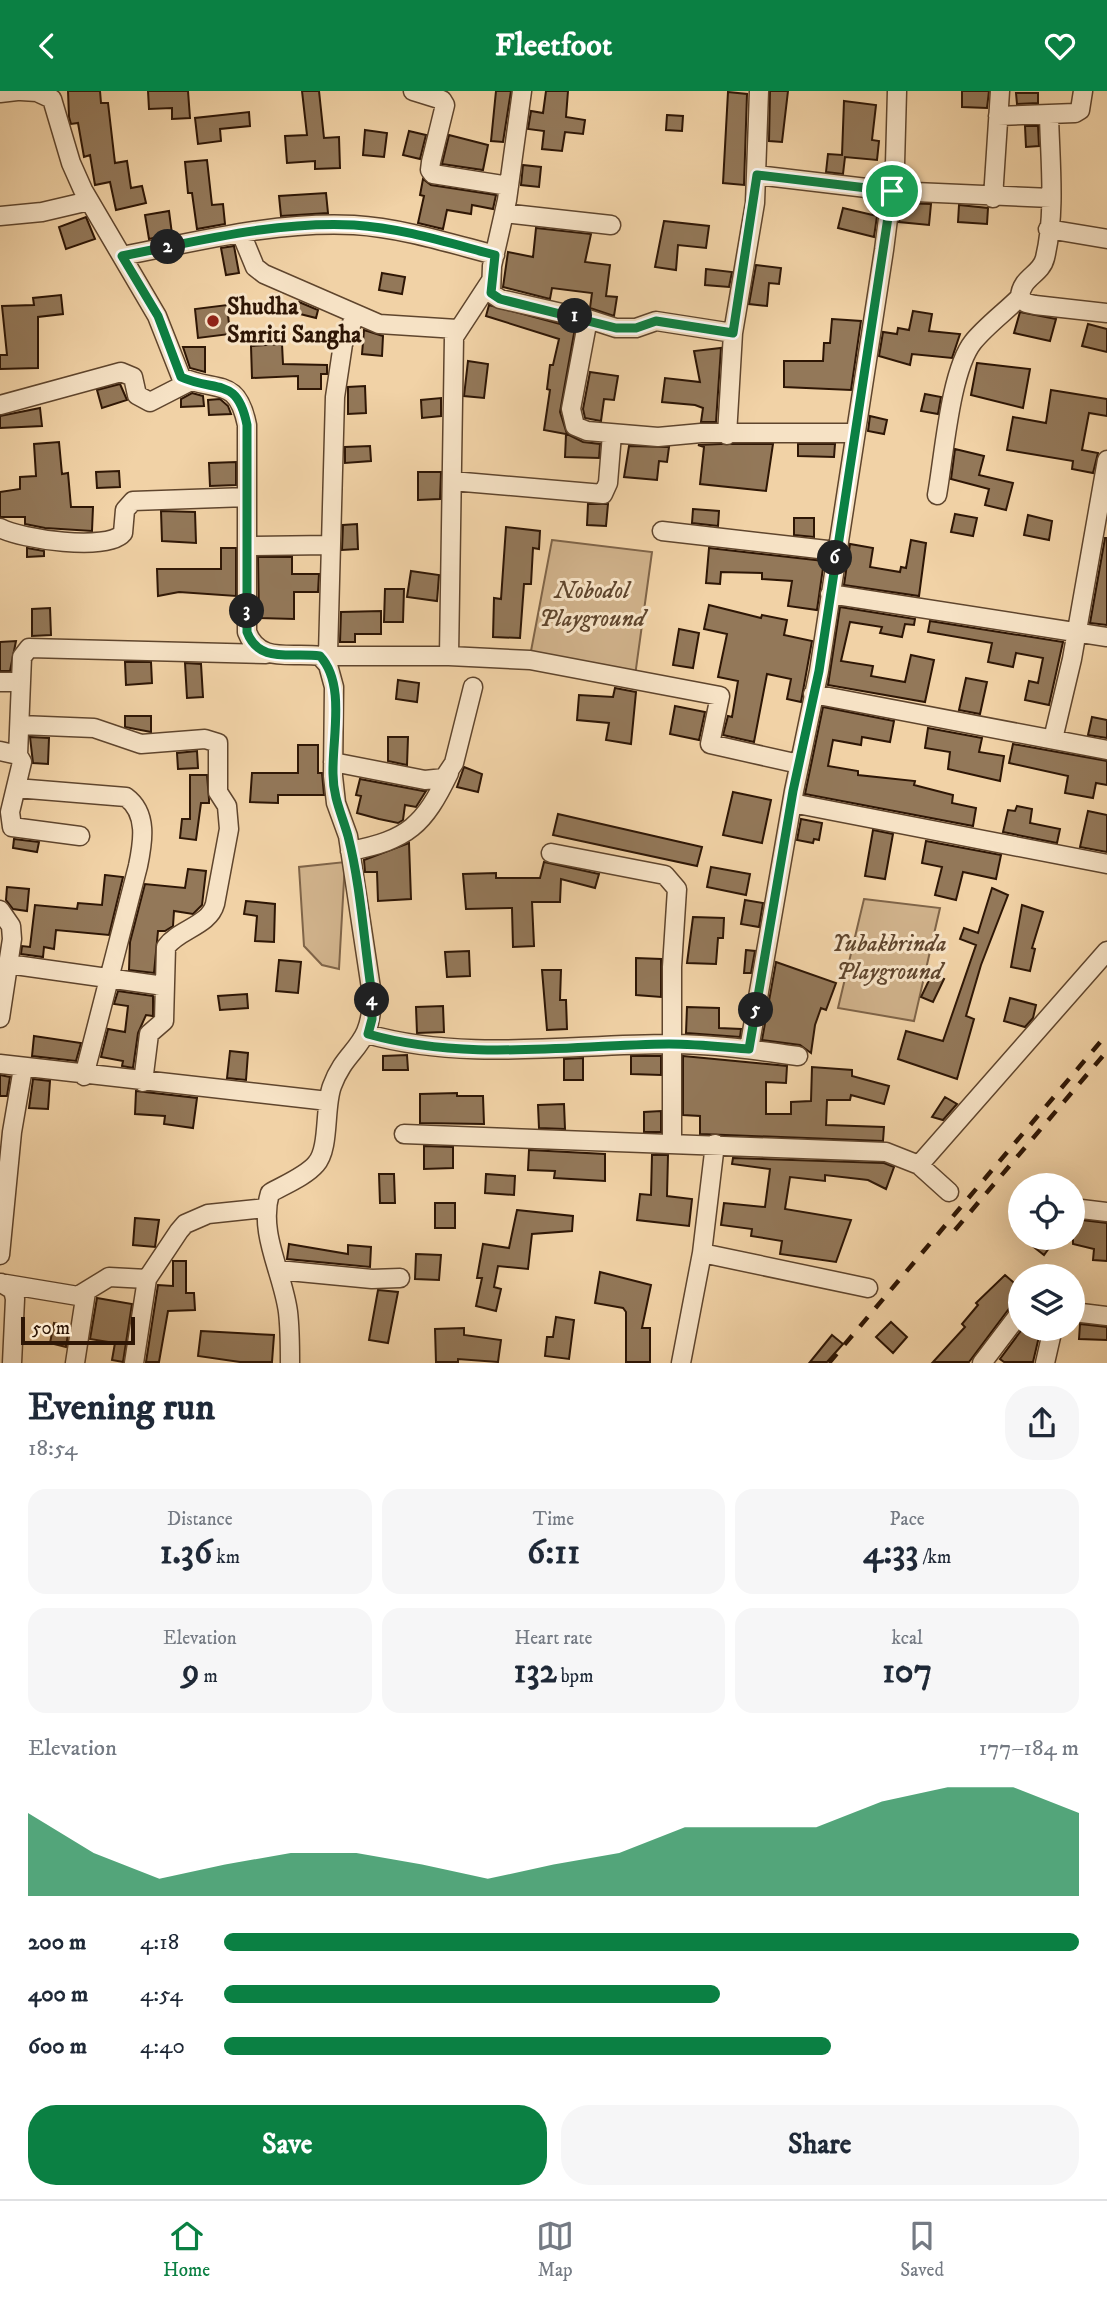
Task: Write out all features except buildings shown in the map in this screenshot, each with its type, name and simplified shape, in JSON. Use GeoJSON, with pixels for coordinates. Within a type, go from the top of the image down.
{"type":"FeatureCollection","features":[{"type":"Feature","properties":{"kind":"street"},"geometry":{"type":"LineString","coordinates":[[0,93],[19,91],[54,95],[71,163],[89,201],[158,316],[174,365],[181,377],[227,388],[237,395],[243,406],[247,425],[247,632],[252,645],[259,651],[273,654]]}},
{"type":"Feature","properties":{"kind":"street"},"geometry":{"type":"LineString","coordinates":[[413,91],[442,100],[445,105],[431,162],[430,170],[433,174],[509,186]]}},
{"type":"Feature","properties":{"kind":"street"},"geometry":{"type":"LineString","coordinates":[[522,91],[509,186],[490,282],[491,293],[500,299],[616,328],[636,328],[656,321],[733,333]]}},
{"type":"Feature","properties":{"kind":"street"},"geometry":{"type":"LineString","coordinates":[[727,435],[733,333],[757,175],[759,91]]}},
{"type":"Feature","properties":{"kind":"street"},"geometry":{"type":"LineString","coordinates":[[749,1049],[830,594],[892,191],[897,91]]}},
{"type":"Feature","properties":{"kind":"street"},"geometry":{"type":"LineString","coordinates":[[993,198],[1000,91]]}},
{"type":"Feature","properties":{"kind":"street"},"geometry":{"type":"LineString","coordinates":[[998,116],[1049,115],[1080,110],[1083,91]]}},
{"type":"Feature","properties":{"kind":"street"},"geometry":{"type":"LineString","coordinates":[[937,495],[958,375],[967,352],[973,342],[1020,297],[1024,283],[1044,262],[1051,198],[1049,115]]}},
{"type":"Feature","properties":{"kind":"street"},"geometry":{"type":"LineString","coordinates":[[757,175],[892,191],[993,198],[1051,198]]}},
{"type":"Feature","properties":{"kind":"street"},"geometry":{"type":"LineString","coordinates":[[0,216],[42,212],[89,201]]}},
{"type":"Feature","properties":{"kind":"street"},"geometry":{"type":"LineString","coordinates":[[504,213],[611,225]]}},
{"type":"Feature","properties":{"kind":"street"},"geometry":{"type":"LineString","coordinates":[[122,256],[269,228],[354,225],[423,237],[495,255]]}},
{"type":"Feature","properties":{"kind":"street"},"geometry":{"type":"LineString","coordinates":[[1048,229],[1107,239]]}},
{"type":"Feature","properties":{"kind":"street"},"geometry":{"type":"LineString","coordinates":[[241,233],[255,267],[264,274],[355,316],[393,327],[457,329]]}},
{"type":"Feature","properties":{"kind":"street"},"geometry":{"type":"LineString","coordinates":[[449,656],[453,349],[457,329],[490,282]]}},
{"type":"Feature","properties":{"kind":"street"},"geometry":{"type":"LineString","coordinates":[[1020,297],[1026,303],[1035,305],[1107,313]]}},
{"type":"Feature","properties":{"kind":"street"},"geometry":{"type":"LineString","coordinates":[[290,1363],[288,1312],[266,1207],[271,1193],[316,1165],[323,1151],[332,1084],[368,1034],[372,1019],[372,995],[350,851],[336,803],[333,762],[334,687],[324,655],[339,359],[355,316]]}},
{"type":"Feature","properties":{"kind":"street"},"geometry":{"type":"LineString","coordinates":[[588,319],[571,419],[575,426],[587,432],[677,438],[701,433],[854,433]]}},
{"type":"Feature","properties":{"kind":"street"},"geometry":{"type":"LineString","coordinates":[[0,405],[121,372],[133,377],[137,395],[150,401],[191,381]]}},
{"type":"Feature","properties":{"kind":"street"},"geometry":{"type":"LineString","coordinates":[[453,481],[603,494],[608,483],[612,434]]}},
{"type":"Feature","properties":{"kind":"street"},"geometry":{"type":"LineString","coordinates":[[1053,739],[1101,520],[1107,460]]}},
{"type":"Feature","properties":{"kind":"street"},"geometry":{"type":"LineString","coordinates":[[0,528],[32,538],[112,541],[123,533],[125,510],[133,501],[247,497]]}},
{"type":"Feature","properties":{"kind":"street"},"geometry":{"type":"LineString","coordinates":[[662,531],[836,551]]}},
{"type":"Feature","properties":{"kind":"street"},"geometry":{"type":"LineString","coordinates":[[247,546],[328,545]]}},
{"type":"Feature","properties":{"kind":"street"},"geometry":{"type":"LineString","coordinates":[[830,594],[1107,637]]}},
{"type":"Feature","properties":{"kind":"street"},"geometry":{"type":"LineString","coordinates":[[80,836],[12,827],[10,812],[22,762],[18,755],[22,657],[29,648],[530,660],[720,696],[710,744],[799,764]]}},
{"type":"Feature","properties":{"kind":"street"},"geometry":{"type":"LineString","coordinates":[[0,682],[21,682]]}},
{"type":"Feature","properties":{"kind":"street"},"geometry":{"type":"LineString","coordinates":[[350,851],[383,845],[414,828],[434,804],[449,773],[473,688]]}},
{"type":"Feature","properties":{"kind":"street"},"geometry":{"type":"LineString","coordinates":[[813,694],[1107,750]]}},
{"type":"Feature","properties":{"kind":"street"},"geometry":{"type":"LineString","coordinates":[[20,725],[94,728],[141,744],[205,739],[218,744],[218,792],[227,807],[229,829],[215,904],[213,913],[204,921],[172,938],[166,947],[164,1021],[149,1034],[144,1082]]}},
{"type":"Feature","properties":{"kind":"street"},"geometry":{"type":"LineString","coordinates":[[0,751],[18,755]]}},
{"type":"Feature","properties":{"kind":"street"},"geometry":{"type":"LineString","coordinates":[[333,762],[425,780],[444,778],[449,773]]}},
{"type":"Feature","properties":{"kind":"street"},"geometry":{"type":"LineString","coordinates":[[16,788],[126,797],[137,809],[143,831],[142,847],[84,1076]]}},
{"type":"Feature","properties":{"kind":"street"},"geometry":{"type":"LineString","coordinates":[[792,803],[1107,864]]}},
{"type":"Feature","properties":{"kind":"street"},"geometry":{"type":"LineString","coordinates":[[551,853],[654,872],[673,881],[677,889],[671,967],[672,1143]]}},
{"type":"Feature","properties":{"kind":"street"},"geometry":{"type":"LineString","coordinates":[[0,910],[11,926],[0,1019]]}},
{"type":"Feature","properties":{"kind":"street"},"geometry":{"type":"LineString","coordinates":[[919,1165],[1107,951]]}},
{"type":"Feature","properties":{"kind":"street"},"geometry":{"type":"LineString","coordinates":[[8,964],[164,986]]}},
{"type":"Feature","properties":{"kind":"street"},"geometry":{"type":"LineString","coordinates":[[368,1034],[404,1044],[468,1050],[672,1044],[749,1049],[798,1056]]}},
{"type":"Feature","properties":{"kind":"street"},"geometry":{"type":"LineString","coordinates":[[0,1064],[84,1076],[328,1101]]}},
{"type":"Feature","properties":{"kind":"street"},"geometry":{"type":"LineString","coordinates":[[0,1255],[7,1123],[23,1068]]}},
{"type":"Feature","properties":{"kind":"street"},"geometry":{"type":"LineString","coordinates":[[404,1134],[886,1152],[919,1165],[949,1192]]}},
{"type":"Feature","properties":{"kind":"street"},"geometry":{"type":"LineString","coordinates":[[681,1363],[702,1253],[715,1144]]}},
{"type":"Feature","properties":{"kind":"street"},"geometry":{"type":"LineString","coordinates":[[135,1363],[147,1279],[185,1224],[208,1214],[266,1207]]}},
{"type":"Feature","properties":{"kind":"street"},"geometry":{"type":"LineString","coordinates":[[1085,1209],[1107,1212]]}},
{"type":"Feature","properties":{"kind":"street"},"geometry":{"type":"LineString","coordinates":[[702,1253],[868,1288]]}},
{"type":"Feature","properties":{"kind":"street"},"geometry":{"type":"LineString","coordinates":[[278,1270],[372,1279],[400,1277]]}},
{"type":"Feature","properties":{"kind":"street"},"geometry":{"type":"LineString","coordinates":[[3,1283],[68,1296],[86,1292],[109,1277],[147,1279]]}},
{"type":"Feature","properties":{"kind":"street"},"geometry":{"type":"LineString","coordinates":[[3,1283],[13,1290],[15,1299],[12,1363]]}},
{"type":"Feature","properties":{"kind":"street"},"geometry":{"type":"LineString","coordinates":[[75,1363],[86,1292]]}},
{"type":"Feature","properties":{"kind":"street"},"geometry":{"type":"LineString","coordinates":[[1085,1313],[1107,1316]]}},
{"type":"Feature","properties":{"kind":"street"},"geometry":{"type":"LineString","coordinates":[[982,1363],[1008,1329]]}},
{"type":"Feature","properties":{"kind":"street"},"geometry":{"type":"LineString","coordinates":[[1045,1363],[1050,1341]]}},
{"type":"Feature","properties":{"kind":"green space","name":"Nobodol Playground"},"geometry":{"type":"Polygon","coordinates":[[[552,540],[652,552],[635,676],[531,651],[552,540]]]}},
{"type":"Feature","properties":{"kind":"green space"},"geometry":{"type":"Polygon","coordinates":[[[345,862],[339,969],[322,965],[304,946],[299,867],[345,862]]]}},
{"type":"Feature","properties":{"kind":"green space","name":"Yubakbrinda Playground"},"geometry":{"type":"Polygon","coordinates":[[[864,899],[940,908],[914,1021],[838,1008],[864,899]]]}},
{"type":"Feature","properties":{"kind":"railway"},"geometry":{"type":"LineString","coordinates":[[829,1363],[1107,1034]]}},
{"type":"Feature","properties":{"kind":"railway"},"geometry":{"type":"LineString","coordinates":[[955,1230],[1107,1051]]}},
{"type":"Feature","properties":{"kind":"place","name":"Shudha Smriti Sangha"},"geometry":{"type":"Point","coordinates":[213,321]}},
{"type":"Feature","properties":{"kind":"route"},"geometry":{"type":"LineString","coordinates":[[757,175],[892,191],[819,671],[793,791],[749,1049],[672,1044],[468,1050],[404,1044],[368,1034],[372,1019],[372,995],[348,837],[336,803],[333,776],[334,687],[328,665],[320,656],[273,654],[259,651],[252,645],[247,632],[247,425],[243,406],[237,395],[227,388],[181,377],[174,365],[158,316],[122,256],[269,228],[354,225],[423,237],[495,255],[490,282],[491,293],[500,299],[616,328],[636,328],[656,321],[733,333],[755,203],[757,175]]}}]}
